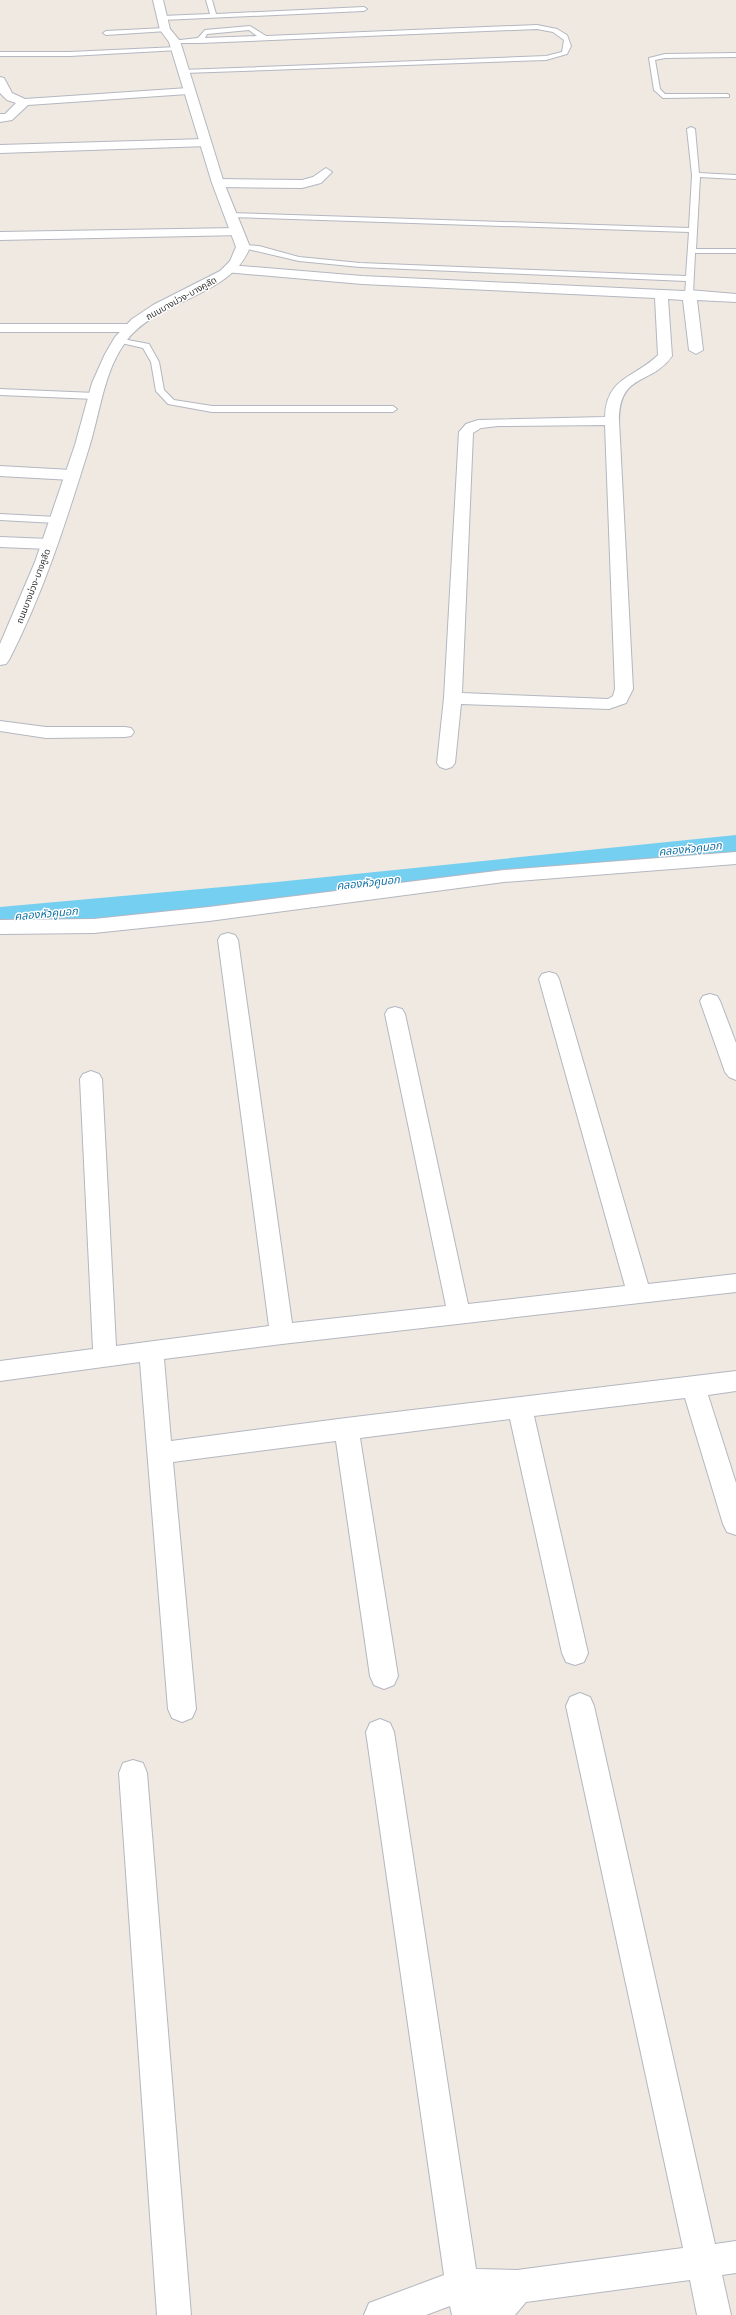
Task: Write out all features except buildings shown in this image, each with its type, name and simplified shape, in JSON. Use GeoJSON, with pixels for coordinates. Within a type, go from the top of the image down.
{"type":"FeatureCollection","features":[{"type":"Feature","properties":{"kind":"street"},"geometry":{"type":"LineString","coordinates":[[158,0],[164,24],[176,45],[188,91],[218,183],[243,247]]}},
{"type":"Feature","properties":{"kind":"street"},"geometry":{"type":"LineString","coordinates":[[0,80],[6,94],[14,99],[25,102],[188,91]]}},
{"type":"Feature","properties":{"kind":"street"},"geometry":{"type":"LineString","coordinates":[[0,118],[8,117],[25,102]]}},
{"type":"Feature","properties":{"kind":"street"},"geometry":{"type":"LineString","coordinates":[[0,149],[205,143]]}},
{"type":"Feature","properties":{"kind":"street"},"geometry":{"type":"LineString","coordinates":[[218,183],[302,184],[317,180],[326,172]]}},
{"type":"Feature","properties":{"kind":"street"},"geometry":{"type":"LineString","coordinates":[[0,236],[237,232]]}},
{"type":"Feature","properties":{"kind":"street","name":"ถนนบางม่วง-บางคูลัด"},"geometry":{"type":"LineString","coordinates":[[0,660],[14,636],[49,544],[71,475],[78,460],[95,396],[120,340],[131,328],[151,314],[230,269],[240,257],[243,247]]}},
{"type":"Feature","properties":{"kind":"street"},"geometry":{"type":"LineString","coordinates":[[230,269],[362,280],[689,294],[736,298]]}},
{"type":"Feature","properties":{"kind":"street"},"geometry":{"type":"LineString","coordinates":[[453,698],[609,704],[617,702],[622,698],[612,421],[614,398],[618,390],[658,363],[665,356],[661,293]]}},
{"type":"Feature","properties":{"kind":"street"},"geometry":{"type":"LineString","coordinates":[[689,294],[696,350]]}},
{"type":"Feature","properties":{"kind":"street"},"geometry":{"type":"LineString","coordinates":[[0,328],[131,328]]}},
{"type":"Feature","properties":{"kind":"street"},"geometry":{"type":"LineString","coordinates":[[446,763],[453,698],[466,432],[471,427],[492,422],[612,421]]}},
{"type":"Feature","properties":{"kind":"street"},"geometry":{"type":"LineString","coordinates":[[0,471],[71,475]]}},
{"type":"Feature","properties":{"kind":"street"},"geometry":{"type":"LineString","coordinates":[[0,542],[49,544]]}},
{"type":"Feature","properties":{"kind":"street"},"geometry":{"type":"LineString","coordinates":[[0,726],[14,730],[41,732],[126,732]]}},
{"type":"Feature","properties":{"kind":"street"},"geometry":{"type":"LineString","coordinates":[[0,927],[34,928],[102,925],[217,913],[504,876],[736,858]]}},
{"type":"Feature","properties":{"kind":"street"},"geometry":{"type":"LineString","coordinates":[[228,940],[282,1334]]}},
{"type":"Feature","properties":{"kind":"street"},"geometry":{"type":"LineString","coordinates":[[550,979],[639,1293]]}},
{"type":"Feature","properties":{"kind":"street"},"geometry":{"type":"LineString","coordinates":[[710,1000],[736,1072]]}},
{"type":"Feature","properties":{"kind":"street"},"geometry":{"type":"LineString","coordinates":[[395,1014],[460,1314]]}},
{"type":"Feature","properties":{"kind":"street"},"geometry":{"type":"LineString","coordinates":[[91,1079],[105,1356]]}},
{"type":"Feature","properties":{"kind":"street"},"geometry":{"type":"LineString","coordinates":[[0,1371],[105,1356],[282,1334],[736,1282]]}},
{"type":"Feature","properties":{"kind":"street"},"geometry":{"type":"LineString","coordinates":[[151,1350],[182,1709]]}},
{"type":"Feature","properties":{"kind":"street"},"geometry":{"type":"LineString","coordinates":[[160,1453],[346,1428],[520,1410],[736,1382]]}},
{"type":"Feature","properties":{"kind":"street"},"geometry":{"type":"LineString","coordinates":[[694,1387],[736,1524]]}},
{"type":"Feature","properties":{"kind":"street"},"geometry":{"type":"LineString","coordinates":[[520,1410],[576,1653]]}},
{"type":"Feature","properties":{"kind":"street"},"geometry":{"type":"LineString","coordinates":[[346,1428],[384,1676]]}},
{"type":"Feature","properties":{"kind":"street"},"geometry":{"type":"LineString","coordinates":[[580,1706],[701,2262],[714,2315]]}},
{"type":"Feature","properties":{"kind":"street"},"geometry":{"type":"LineString","coordinates":[[380,1732],[465,2300]]}},
{"type":"Feature","properties":{"kind":"street"},"geometry":{"type":"LineString","coordinates":[[133,1773],[174,2315]]}},
{"type":"Feature","properties":{"kind":"street"},"geometry":{"type":"LineString","coordinates":[[381,2315],[465,2300],[517,2287],[736,2257]]}},
{"type":"Feature","properties":{"kind":"street"},"geometry":{"type":"LineString","coordinates":[[493,2315],[517,2287]]}},
{"type":"Feature","properties":{"kind":"lane"},"geometry":{"type":"LineString","coordinates":[[208,0],[214,16]]}},
{"type":"Feature","properties":{"kind":"lane"},"geometry":{"type":"LineString","coordinates":[[106,32],[214,16],[364,9]]}},
{"type":"Feature","properties":{"kind":"lane"},"geometry":{"type":"LineString","coordinates":[[0,54],[70,54],[176,45],[200,41],[537,27],[562,32],[566,37],[568,46],[565,53],[546,58],[184,71]]}},
{"type":"Feature","properties":{"kind":"lane"},"geometry":{"type":"LineString","coordinates":[[200,41],[205,32],[243,28],[255,30],[265,38]]}},
{"type":"Feature","properties":{"kind":"lane"},"geometry":{"type":"LineString","coordinates":[[727,96],[663,96],[657,90],[651,59],[665,56],[736,54]]}},
{"type":"Feature","properties":{"kind":"lane"},"geometry":{"type":"LineString","coordinates":[[689,294],[693,250],[692,230],[696,175],[691,129]]}},
{"type":"Feature","properties":{"kind":"lane"},"geometry":{"type":"LineString","coordinates":[[696,175],[736,177]]}},
{"type":"Feature","properties":{"kind":"lane"},"geometry":{"type":"LineString","coordinates":[[230,215],[692,230]]}},
{"type":"Feature","properties":{"kind":"lane"},"geometry":{"type":"LineString","coordinates":[[243,247],[259,248],[275,254],[299,259],[360,265],[690,279]]}},
{"type":"Feature","properties":{"kind":"lane"},"geometry":{"type":"LineString","coordinates":[[693,250],[736,250]]}},
{"type":"Feature","properties":{"kind":"lane"},"geometry":{"type":"LineString","coordinates":[[120,340],[146,346],[155,362],[160,391],[171,402],[212,409],[393,409]]}},
{"type":"Feature","properties":{"kind":"lane"},"geometry":{"type":"LineString","coordinates":[[0,392],[95,396]]}},
{"type":"Feature","properties":{"kind":"lane"},"geometry":{"type":"LineString","coordinates":[[0,518],[56,520]]}},
{"type":"Feature","properties":{"kind":"waterway","name":"คลองหัวคูนอก"},"geometry":{"type":"LineString","coordinates":[[0,917],[277,892],[736,844]]}}]}
